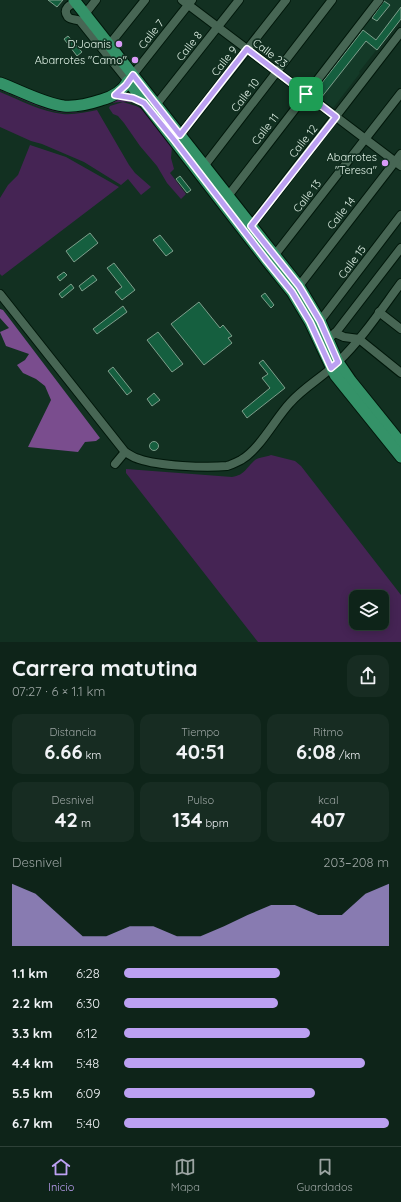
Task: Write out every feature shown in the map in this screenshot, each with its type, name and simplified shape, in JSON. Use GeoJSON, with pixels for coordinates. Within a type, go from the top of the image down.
{"type":"FeatureCollection","features":[{"type":"Feature","properties":{"kind":"main road"},"geometry":{"type":"LineString","coordinates":[[75,2],[109,45],[144,103],[292,292],[334,365],[351,381],[401,443]]}},
{"type":"Feature","properties":{"kind":"main road"},"geometry":{"type":"LineString","coordinates":[[0,83],[54,104],[69,106],[88,104],[112,97],[122,90],[130,78]]}},
{"type":"Feature","properties":{"kind":"main road"},"geometry":{"type":"LineString","coordinates":[[130,78],[156,105],[205,165],[274,256],[299,286],[331,336],[335,375],[401,457]]}},
{"type":"Feature","properties":{"kind":"main road"},"geometry":{"type":"LineString","coordinates":[[112,97],[133,98],[144,103]]}},
{"type":"Feature","properties":{"kind":"street"},"geometry":{"type":"LineString","coordinates":[[85,14],[96,0]]}},
{"type":"Feature","properties":{"kind":"street"},"geometry":{"type":"LineString","coordinates":[[109,45],[145,0]]}},
{"type":"Feature","properties":{"kind":"street","name":"Calle 8"},"geometry":{"type":"LineString","coordinates":[[156,105],[239,0]]}},
{"type":"Feature","properties":{"kind":"street","name":"Calle 9"},"geometry":{"type":"LineString","coordinates":[[180,135],[286,0]]}},
{"type":"Feature","properties":{"kind":"street","name":"Calle 10"},"geometry":{"type":"LineString","coordinates":[[205,165],[332,0]]}},
{"type":"Feature","properties":{"kind":"street","name":"Calle 11"},"geometry":{"type":"LineString","coordinates":[[228,196],[379,0]]}},
{"type":"Feature","properties":{"kind":"street"},"geometry":{"type":"LineString","coordinates":[[75,2],[67,8],[66,12],[68,16],[72,19],[80,21],[130,78]]}},
{"type":"Feature","properties":{"kind":"street","name":"Calle 23"},"geometry":{"type":"LineString","coordinates":[[187,2],[276,72],[398,164]]}},
{"type":"Feature","properties":{"kind":"street","name":"Calle 7"},"geometry":{"type":"LineString","coordinates":[[130,78],[187,2]]}},
{"type":"Feature","properties":{"kind":"street","name":"Calle 12"},"geometry":{"type":"LineString","coordinates":[[251,226],[401,32]]}},
{"type":"Feature","properties":{"kind":"street","name":"Calle 13"},"geometry":{"type":"LineString","coordinates":[[274,256],[401,93]]}},
{"type":"Feature","properties":{"kind":"street","name":"Calle 14"},"geometry":{"type":"LineString","coordinates":[[299,286],[398,164],[401,154]]}},
{"type":"Feature","properties":{"kind":"street","name":"Calle 15"},"geometry":{"type":"LineString","coordinates":[[320,321],[401,215]]}},
{"type":"Feature","properties":{"kind":"street"},"geometry":{"type":"LineString","coordinates":[[331,336],[401,248]]}},
{"type":"Feature","properties":{"kind":"street"},"geometry":{"type":"LineString","coordinates":[[0,294],[126,452],[138,459],[153,462],[190,466],[228,466],[242,460],[252,451],[290,403],[304,389],[334,365],[359,339],[401,283]]}},
{"type":"Feature","properties":{"kind":"street"},"geometry":{"type":"LineString","coordinates":[[379,312],[401,329]]}},
{"type":"Feature","properties":{"kind":"street"},"geometry":{"type":"LineString","coordinates":[[331,336],[359,339],[401,373]]}},
{"type":"Feature","properties":{"kind":"street"},"geometry":{"type":"LineString","coordinates":[[115,464],[126,452]]}},
{"type":"Feature","properties":{"kind":"shaded area"},"geometry":{"type":"Polygon","coordinates":[[[384,0],[401,0],[401,19],[333,108],[312,93],[384,0]]]}},
{"type":"Feature","properties":{"kind":"shaded area"},"geometry":{"type":"Polygon","coordinates":[[[0,87],[39,103],[125,99],[133,103],[110,103],[80,112],[64,113],[45,109],[0,90],[0,87]]]}},
{"type":"Feature","properties":{"kind":"shaded area"},"geometry":{"type":"Polygon","coordinates":[[[0,92],[55,113],[71,114],[97,110],[129,165],[135,173],[151,187],[141,195],[128,179],[121,185],[84,162],[0,127],[0,92]]]}},
{"type":"Feature","properties":{"kind":"shaded area"},"geometry":{"type":"Polygon","coordinates":[[[123,102],[144,110],[172,146],[171,158],[174,169],[170,173],[186,194],[181,199],[167,183],[157,166],[140,146],[124,123],[118,116],[113,114],[109,108],[110,106],[123,102]]]}},
{"type":"Feature","properties":{"kind":"shaded area"},"geometry":{"type":"Polygon","coordinates":[[[30,145],[66,157],[119,187],[2,276],[0,274],[0,198],[8,185],[18,175],[30,145]]]}},
{"type":"Feature","properties":{"kind":"shaded area"},"geometry":{"type":"Polygon","coordinates":[[[0,309],[3,310],[100,438],[96,441],[85,442],[78,452],[28,447],[51,400],[45,386],[36,379],[23,373],[17,365],[25,360],[29,354],[6,346],[0,332],[9,328],[0,318],[0,309]]]}},
{"type":"Feature","properties":{"kind":"shaded area"},"geometry":{"type":"Polygon","coordinates":[[[271,455],[295,461],[301,466],[401,595],[401,642],[258,642],[126,473],[126,469],[232,477],[240,475],[252,463],[271,455]]]}},
{"type":"Feature","properties":{"kind":"building"},"geometry":{"type":"Polygon","coordinates":[[[48,0],[63,0],[57,7],[48,0]]]}},
{"type":"Feature","properties":{"kind":"building"},"geometry":{"type":"Polygon","coordinates":[[[384,1],[390,5],[377,21],[372,18],[384,1]]]}},
{"type":"Feature","properties":{"kind":"building"},"geometry":{"type":"Polygon","coordinates":[[[401,7],[401,19],[377,50],[366,41],[321,98],[314,93],[363,30],[376,40],[401,7]]]}},
{"type":"Feature","properties":{"kind":"building"},"geometry":{"type":"Polygon","coordinates":[[[68,36],[82,52],[77,56],[64,39],[68,36]]]}},
{"type":"Feature","properties":{"kind":"building"},"geometry":{"type":"Polygon","coordinates":[[[180,176],[191,190],[187,193],[176,179],[180,176]]]}},
{"type":"Feature","properties":{"kind":"building"},"geometry":{"type":"Polygon","coordinates":[[[90,233],[98,243],[74,262],[66,251],[90,233]]]}},
{"type":"Feature","properties":{"kind":"building"},"geometry":{"type":"Polygon","coordinates":[[[160,235],[173,251],[166,256],[153,240],[160,235]]]}},
{"type":"Feature","properties":{"kind":"building"},"geometry":{"type":"Polygon","coordinates":[[[114,263],[135,290],[122,300],[115,292],[122,287],[107,268],[114,263]]]}},
{"type":"Feature","properties":{"kind":"building"},"geometry":{"type":"Polygon","coordinates":[[[64,272],[67,275],[60,281],[57,277],[64,272]]]}},
{"type":"Feature","properties":{"kind":"building"},"geometry":{"type":"Polygon","coordinates":[[[93,275],[97,280],[82,291],[79,286],[93,275]]]}},
{"type":"Feature","properties":{"kind":"building"},"geometry":{"type":"Polygon","coordinates":[[[71,284],[74,288],[62,298],[59,294],[71,284]]]}},
{"type":"Feature","properties":{"kind":"building"},"geometry":{"type":"Polygon","coordinates":[[[265,293],[274,305],[271,308],[261,296],[265,293]]]}},
{"type":"Feature","properties":{"kind":"building"},"geometry":{"type":"Polygon","coordinates":[[[199,302],[220,328],[223,325],[232,336],[228,338],[232,343],[204,365],[171,324],[199,302]]]}},
{"type":"Feature","properties":{"kind":"building"},"geometry":{"type":"Polygon","coordinates":[[[123,306],[127,312],[97,334],[93,329],[123,306]]]}},
{"type":"Feature","properties":{"kind":"building"},"geometry":{"type":"Polygon","coordinates":[[[158,332],[183,364],[172,372],[147,340],[158,332]]]}},
{"type":"Feature","properties":{"kind":"building"},"geometry":{"type":"Polygon","coordinates":[[[263,360],[285,388],[247,418],[242,411],[270,388],[262,378],[268,374],[259,363],[263,360]]]}},
{"type":"Feature","properties":{"kind":"building"},"geometry":{"type":"Polygon","coordinates":[[[113,367],[132,391],[127,395],[108,371],[113,367]]]}},
{"type":"Feature","properties":{"kind":"building"},"geometry":{"type":"Polygon","coordinates":[[[154,393],[160,400],[152,406],[147,399],[154,393]]]}},
{"type":"Feature","properties":{"kind":"building"},"geometry":{"type":"Polygon","coordinates":[[[152,442],[156,442],[158,446],[156,450],[152,450],[150,448],[150,444],[152,442]]]}},
{"type":"Feature","properties":{"kind":"place","name":"D'Joanis"},"geometry":{"type":"Point","coordinates":[119,44]}},
{"type":"Feature","properties":{"kind":"place","name":"Abarrotes \"Camo\""},"geometry":{"type":"Point","coordinates":[135,60]}},
{"type":"Feature","properties":{"kind":"place","name":"Abarrotes \"Teresa\""},"geometry":{"type":"Point","coordinates":[385,163]}},
{"type":"Feature","properties":{"kind":"route"},"geometry":{"type":"LineString","coordinates":[[247,49],[306,94],[336,117],[251,226],[299,286],[320,321],[327,340],[338,362],[331,368],[302,306],[175,141],[144,103],[133,98],[115,95],[122,90],[133,75],[180,135],[247,49]]}}]}
